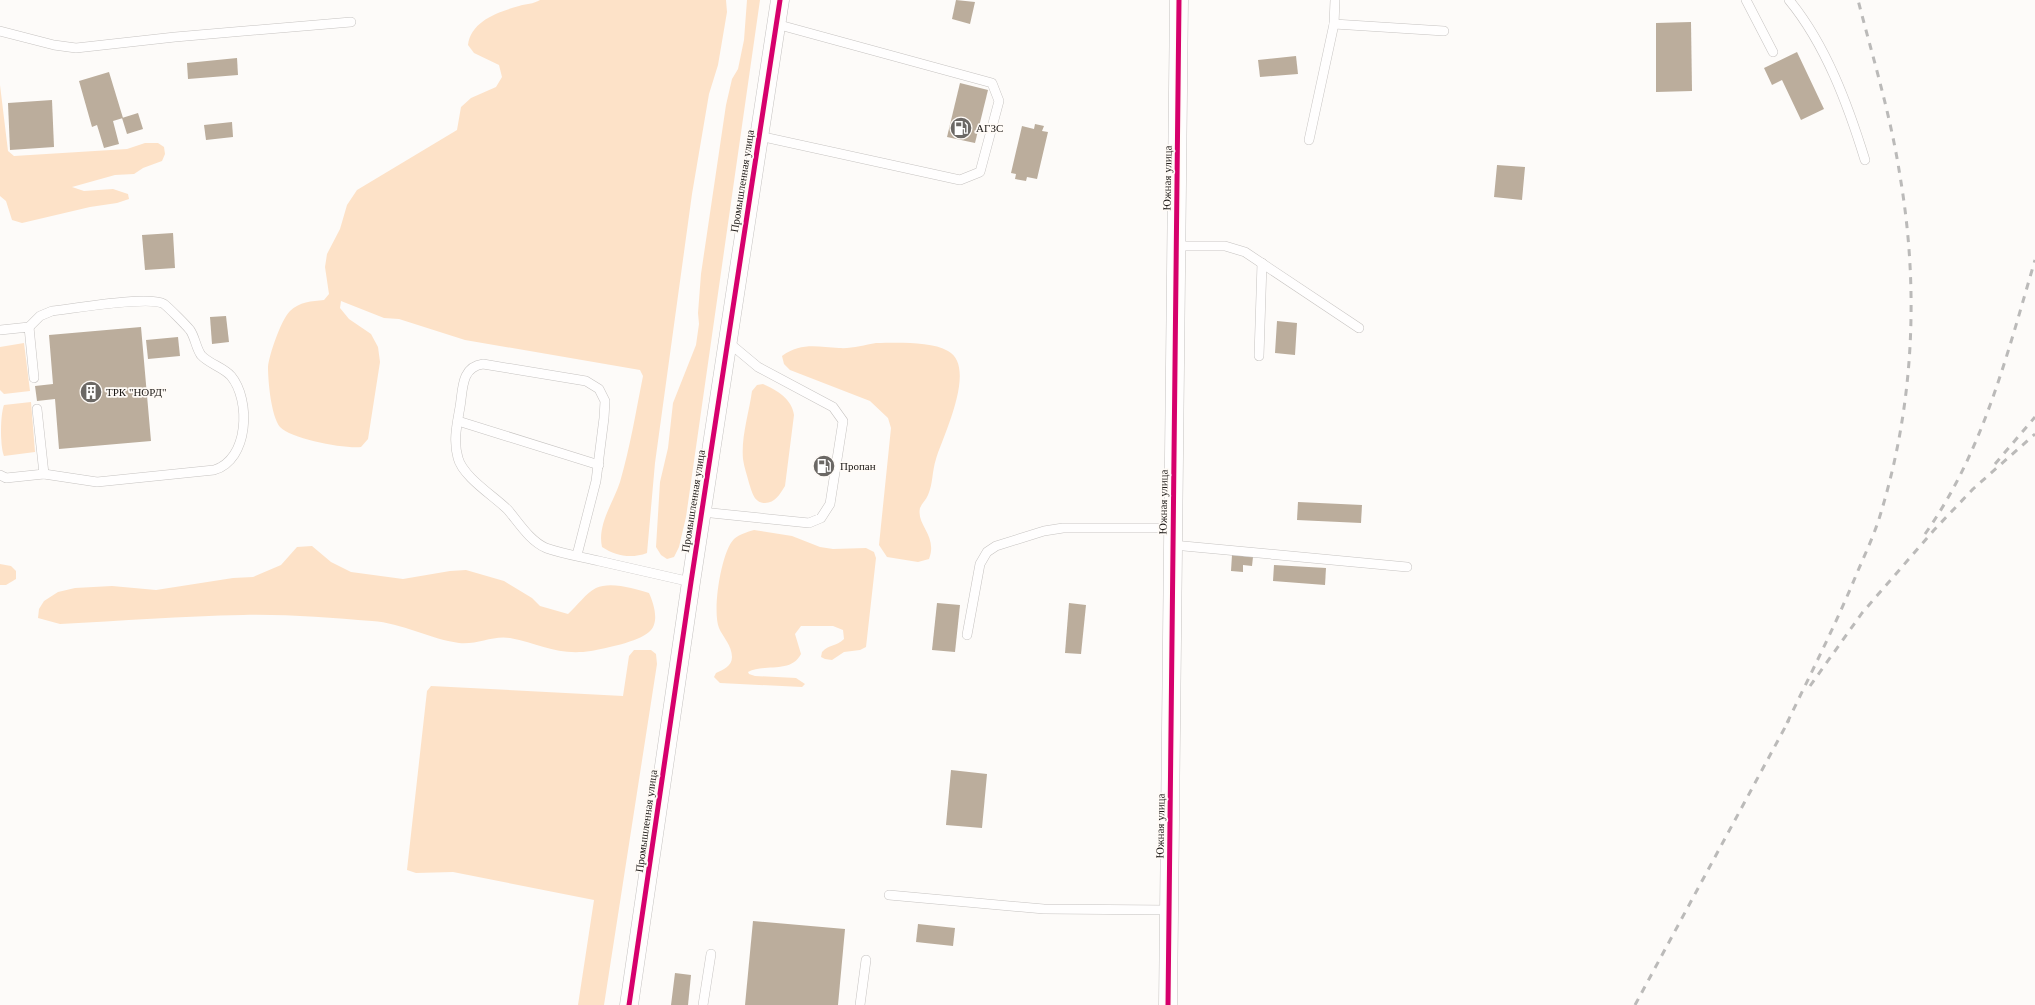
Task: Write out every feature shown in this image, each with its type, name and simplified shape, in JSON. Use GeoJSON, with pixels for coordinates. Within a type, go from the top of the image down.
{"type":"FeatureCollection","features":[{"type":"Feature","properties":{"kind":"street","name":"Промышленная улица"},"geometry":{"type":"LineString","coordinates":[[629,1005],[691,582],[780,0]]}},
{"type":"Feature","properties":{"kind":"street","name":"Южная улица"},"geometry":{"type":"LineString","coordinates":[[1168,1005],[1179,0]]}},
{"type":"Feature","properties":{"kind":"lane"},"geometry":{"type":"LineString","coordinates":[[1309,140],[1334,24],[1335,0]]}},
{"type":"Feature","properties":{"kind":"lane"},"geometry":{"type":"LineString","coordinates":[[1746,0],[1774,52]]}},
{"type":"Feature","properties":{"kind":"lane"},"geometry":{"type":"LineString","coordinates":[[1789,0],[1807,25],[1845,100],[1865,160]]}},
{"type":"Feature","properties":{"kind":"lane"},"geometry":{"type":"LineString","coordinates":[[0,31],[54,45],[76,48],[175,37],[350,22]]}},
{"type":"Feature","properties":{"kind":"lane"},"geometry":{"type":"LineString","coordinates":[[759,136],[960,180],[980,172],[999,101],[992,83],[776,24]]}},
{"type":"Feature","properties":{"kind":"lane"},"geometry":{"type":"LineString","coordinates":[[1334,24],[1444,31]]}},
{"type":"Feature","properties":{"kind":"lane"},"geometry":{"type":"LineString","coordinates":[[1176,246],[1224,246],[1237,249],[1262,263],[1358,328]]}},
{"type":"Feature","properties":{"kind":"lane"},"geometry":{"type":"LineString","coordinates":[[1259,356],[1262,263]]}},
{"type":"Feature","properties":{"kind":"lane"},"geometry":{"type":"LineString","coordinates":[[0,330],[29,327],[40,316],[52,311],[145,301],[163,304],[190,331],[200,354],[206,360],[230,375],[236,384],[240,395],[244,429],[242,439],[228,463],[221,468],[214,470],[97,482],[44,474],[6,478],[0,475]]}},
{"type":"Feature","properties":{"kind":"lane"},"geometry":{"type":"LineString","coordinates":[[29,327],[34,378]]}},
{"type":"Feature","properties":{"kind":"lane"},"geometry":{"type":"LineString","coordinates":[[702,512],[809,523],[821,518],[830,504],[843,420],[834,407],[758,367],[728,342]]}},
{"type":"Feature","properties":{"kind":"lane"},"geometry":{"type":"LineString","coordinates":[[577,555],[599,465],[605,401],[599,389],[586,381],[483,364],[475,366],[469,370],[464,379],[456,447],[458,460],[470,476],[507,509],[532,538],[545,547],[577,555],[691,582]]}},
{"type":"Feature","properties":{"kind":"lane"},"geometry":{"type":"LineString","coordinates":[[37,409],[44,474]]}},
{"type":"Feature","properties":{"kind":"lane"},"geometry":{"type":"LineString","coordinates":[[458,420],[599,465]]}},
{"type":"Feature","properties":{"kind":"lane"},"geometry":{"type":"LineString","coordinates":[[967,635],[980,564],[987,552],[996,546],[1044,531],[1063,528],[1173,536],[1407,566]]}},
{"type":"Feature","properties":{"kind":"lane"},"geometry":{"type":"LineString","coordinates":[[889,895],[1050,909],[1169,910]]}},
{"type":"Feature","properties":{"kind":"lane"},"geometry":{"type":"LineString","coordinates":[[703,1005],[711,954]]}},
{"type":"Feature","properties":{"kind":"lane"},"geometry":{"type":"LineString","coordinates":[[860,1005],[866,960]]}},
{"type":"Feature","properties":{"kind":"shaded area"},"geometry":{"type":"Polygon","coordinates":[[[540,0],[726,0],[727,12],[718,65],[709,94],[692,194],[655,463],[647,553],[641,555],[624,556],[613,553],[602,547],[601,539],[606,514],[620,482],[627,456],[643,376],[640,370],[465,340],[399,319],[384,318],[341,301],[340,308],[349,319],[371,334],[378,347],[380,362],[368,439],[361,447],[353,447],[331,445],[306,439],[280,427],[274,415],[268,367],[273,346],[279,330],[290,311],[306,302],[324,300],[329,294],[325,267],[327,254],[340,229],[347,205],[357,190],[457,130],[461,107],[471,98],[496,87],[502,77],[499,65],[474,53],[468,45],[474,30],[494,15],[511,8],[540,0]]]}},
{"type":"Feature","properties":{"kind":"shaded area"},"geometry":{"type":"Polygon","coordinates":[[[747,0],[760,0],[686,517],[679,547],[674,557],[667,559],[661,555],[656,547],[660,482],[668,448],[673,403],[696,345],[699,324],[698,313],[701,274],[726,105],[732,79],[738,69],[744,40],[747,0]]]}},
{"type":"Feature","properties":{"kind":"shaded area"},"geometry":{"type":"Polygon","coordinates":[[[0,85],[8,151],[14,156],[127,149],[145,143],[158,143],[164,147],[165,154],[162,161],[143,168],[134,174],[115,175],[72,187],[84,191],[113,189],[128,194],[129,199],[117,203],[90,207],[22,223],[12,220],[6,201],[0,196],[0,85]]]}},
{"type":"Feature","properties":{"kind":"shaded area"},"geometry":{"type":"Polygon","coordinates":[[[24,343],[30,391],[4,394],[0,390],[0,347],[24,343]]]}},
{"type":"Feature","properties":{"kind":"shaded area"},"geometry":{"type":"Polygon","coordinates":[[[876,343],[913,343],[941,348],[948,351],[956,359],[960,372],[956,403],[936,459],[930,491],[920,508],[921,520],[929,537],[931,551],[929,559],[918,562],[887,557],[879,545],[891,428],[888,418],[870,401],[790,370],[784,364],[782,356],[796,349],[810,346],[848,348],[876,343]]]}},
{"type":"Feature","properties":{"kind":"shaded area"},"geometry":{"type":"Polygon","coordinates":[[[763,384],[778,392],[787,400],[793,409],[794,415],[785,486],[779,495],[769,503],[761,503],[752,493],[743,459],[744,434],[752,391],[757,385],[763,384]]]}},
{"type":"Feature","properties":{"kind":"shaded area"},"geometry":{"type":"Polygon","coordinates":[[[31,402],[35,452],[4,456],[1,431],[4,405],[31,402]]]}},
{"type":"Feature","properties":{"kind":"shaded area"},"geometry":{"type":"Polygon","coordinates":[[[754,530],[792,536],[820,547],[833,549],[866,548],[874,552],[876,558],[866,647],[860,650],[844,652],[832,660],[825,659],[821,657],[822,652],[844,639],[843,630],[833,626],[801,626],[795,634],[801,654],[797,660],[784,666],[755,669],[748,672],[749,674],[755,676],[796,678],[805,684],[802,687],[720,683],[714,677],[716,673],[729,665],[732,660],[731,649],[719,628],[717,620],[717,596],[725,556],[734,539],[741,534],[754,530]]]}},
{"type":"Feature","properties":{"kind":"shaded area"},"geometry":{"type":"Polygon","coordinates":[[[312,546],[331,562],[351,572],[403,579],[450,571],[466,570],[504,581],[532,598],[540,606],[568,614],[585,596],[596,588],[616,585],[630,588],[649,593],[653,602],[655,613],[654,624],[649,632],[644,636],[630,642],[591,651],[569,652],[550,649],[521,640],[504,637],[472,643],[459,643],[383,622],[372,621],[259,615],[174,617],[60,624],[38,618],[39,609],[44,601],[58,592],[75,588],[112,586],[156,590],[233,578],[253,577],[281,565],[297,547],[312,546]]]}},
{"type":"Feature","properties":{"kind":"shaded area"},"geometry":{"type":"Polygon","coordinates":[[[0,564],[11,566],[16,571],[16,579],[6,585],[0,585],[0,564]]]}},
{"type":"Feature","properties":{"kind":"shaded area"},"geometry":{"type":"Polygon","coordinates":[[[634,650],[651,650],[656,654],[657,664],[604,1005],[578,1005],[594,900],[453,872],[416,873],[407,870],[427,691],[431,686],[623,696],[629,656],[634,650]]]}},
{"type":"Feature","properties":{"kind":"building"},"geometry":{"type":"Polygon","coordinates":[[[956,0],[975,2],[970,24],[952,19],[956,0]]]}},
{"type":"Feature","properties":{"kind":"building"},"geometry":{"type":"Polygon","coordinates":[[[1691,22],[1692,91],[1656,92],[1656,23],[1691,22]]]}},
{"type":"Feature","properties":{"kind":"building"},"geometry":{"type":"Polygon","coordinates":[[[1797,52],[1824,109],[1801,120],[1782,80],[1772,85],[1764,68],[1797,52]]]}},
{"type":"Feature","properties":{"kind":"building"},"geometry":{"type":"Polygon","coordinates":[[[1296,56],[1298,74],[1260,77],[1258,60],[1296,56]]]}},
{"type":"Feature","properties":{"kind":"building"},"geometry":{"type":"Polygon","coordinates":[[[237,58],[238,75],[188,79],[187,63],[237,58]]]}},
{"type":"Feature","properties":{"kind":"building"},"geometry":{"type":"Polygon","coordinates":[[[109,72],[123,118],[113,121],[119,144],[104,148],[97,125],[92,127],[79,81],[109,72]]]}},
{"type":"Feature","properties":{"kind":"building"},"geometry":{"type":"Polygon","coordinates":[[[960,83],[988,90],[975,143],[947,137],[960,83]]]}},
{"type":"Feature","properties":{"kind":"building"},"geometry":{"type":"Polygon","coordinates":[[[52,100],[54,147],[10,150],[8,103],[52,100]]]}},
{"type":"Feature","properties":{"kind":"building"},"geometry":{"type":"Polygon","coordinates":[[[138,113],[143,129],[127,134],[122,118],[138,113]]]}},
{"type":"Feature","properties":{"kind":"building"},"geometry":{"type":"Polygon","coordinates":[[[232,122],[233,137],[206,140],[204,125],[232,122]]]}},
{"type":"Feature","properties":{"kind":"building"},"geometry":{"type":"Polygon","coordinates":[[[1035,124],[1044,126],[1042,131],[1048,132],[1037,179],[1027,177],[1026,181],[1015,179],[1016,174],[1011,173],[1022,126],[1034,129],[1035,124]]]}},
{"type":"Feature","properties":{"kind":"building"},"geometry":{"type":"Polygon","coordinates":[[[1497,165],[1525,167],[1522,200],[1494,197],[1497,165]]]}},
{"type":"Feature","properties":{"kind":"building"},"geometry":{"type":"Polygon","coordinates":[[[173,233],[175,268],[145,270],[142,235],[173,233]]]}},
{"type":"Feature","properties":{"kind":"building"},"geometry":{"type":"Polygon","coordinates":[[[226,316],[229,342],[212,344],[210,317],[226,316]]]}},
{"type":"Feature","properties":{"kind":"building"},"geometry":{"type":"Polygon","coordinates":[[[1277,321],[1297,323],[1295,355],[1275,353],[1277,321]]]}},
{"type":"Feature","properties":{"kind":"building","name":"ТРК \"НОРД\""},"geometry":{"type":"Polygon","coordinates":[[[141,327],[151,441],[59,449],[55,399],[37,401],[35,386],[53,384],[49,335],[141,327]]]}},
{"type":"Feature","properties":{"kind":"building"},"geometry":{"type":"Polygon","coordinates":[[[178,337],[180,356],[148,359],[146,340],[178,337]]]}},
{"type":"Feature","properties":{"kind":"building"},"geometry":{"type":"Polygon","coordinates":[[[1298,502],[1362,505],[1361,523],[1297,520],[1298,502]]]}},
{"type":"Feature","properties":{"kind":"building"},"geometry":{"type":"Polygon","coordinates":[[[1232,555],[1253,557],[1252,566],[1243,565],[1243,572],[1231,571],[1232,555]]]}},
{"type":"Feature","properties":{"kind":"building"},"geometry":{"type":"Polygon","coordinates":[[[1274,565],[1326,568],[1325,585],[1273,581],[1274,565]]]}},
{"type":"Feature","properties":{"kind":"building"},"geometry":{"type":"Polygon","coordinates":[[[937,603],[960,605],[955,652],[932,650],[937,603]]]}},
{"type":"Feature","properties":{"kind":"building"},"geometry":{"type":"Polygon","coordinates":[[[1069,603],[1086,605],[1081,654],[1065,653],[1069,603]]]}},
{"type":"Feature","properties":{"kind":"building"},"geometry":{"type":"Polygon","coordinates":[[[951,770],[987,774],[982,828],[946,825],[951,770]]]}},
{"type":"Feature","properties":{"kind":"building"},"geometry":{"type":"Polygon","coordinates":[[[753,921],[845,929],[838,1005],[745,1005],[753,921]]]}},
{"type":"Feature","properties":{"kind":"building"},"geometry":{"type":"Polygon","coordinates":[[[918,924],[955,928],[953,946],[916,942],[918,924]]]}},
{"type":"Feature","properties":{"kind":"building"},"geometry":{"type":"Polygon","coordinates":[[[675,973],[691,975],[688,1005],[671,1005],[675,973]]]}},
{"type":"Feature","properties":{"kind":"railway"},"geometry":{"type":"LineString","coordinates":[[1787,723],[1841,611],[1877,525],[1893,469],[1907,386],[1911,302],[1910,260],[1906,218],[1892,132],[1858,0]]}},
{"type":"Feature","properties":{"kind":"railway"},"geometry":{"type":"LineString","coordinates":[[1925,534],[1945,503],[1963,470],[1978,436],[2003,367],[2035,260]]}},
{"type":"Feature","properties":{"kind":"railway"},"geometry":{"type":"LineString","coordinates":[[1995,464],[2035,417]]}},
{"type":"Feature","properties":{"kind":"railway"},"geometry":{"type":"LineString","coordinates":[[1810,686],[1862,613],[1934,530],[1973,489],[2035,434]]}},
{"type":"Feature","properties":{"kind":"railway"},"geometry":{"type":"LineString","coordinates":[[1635,1005],[1789,720]]}},
{"type":"Feature","properties":{"kind":"cycle path"},"geometry":{"type":"LineString","coordinates":[[629,1005],[691,582],[780,0]]}},
{"type":"Feature","properties":{"kind":"cycle path"},"geometry":{"type":"LineString","coordinates":[[1168,1005],[1179,0]]}},
{"type":"Feature","properties":{"kind":"place","name":"АГЗС"},"geometry":{"type":"Point","coordinates":[961,128]}},
{"type":"Feature","properties":{"kind":"place","name":"ТРК \"НОРД\""},"geometry":{"type":"Point","coordinates":[91,392]}},
{"type":"Feature","properties":{"kind":"place","name":"Пропан"},"geometry":{"type":"Point","coordinates":[824,466]}}]}
